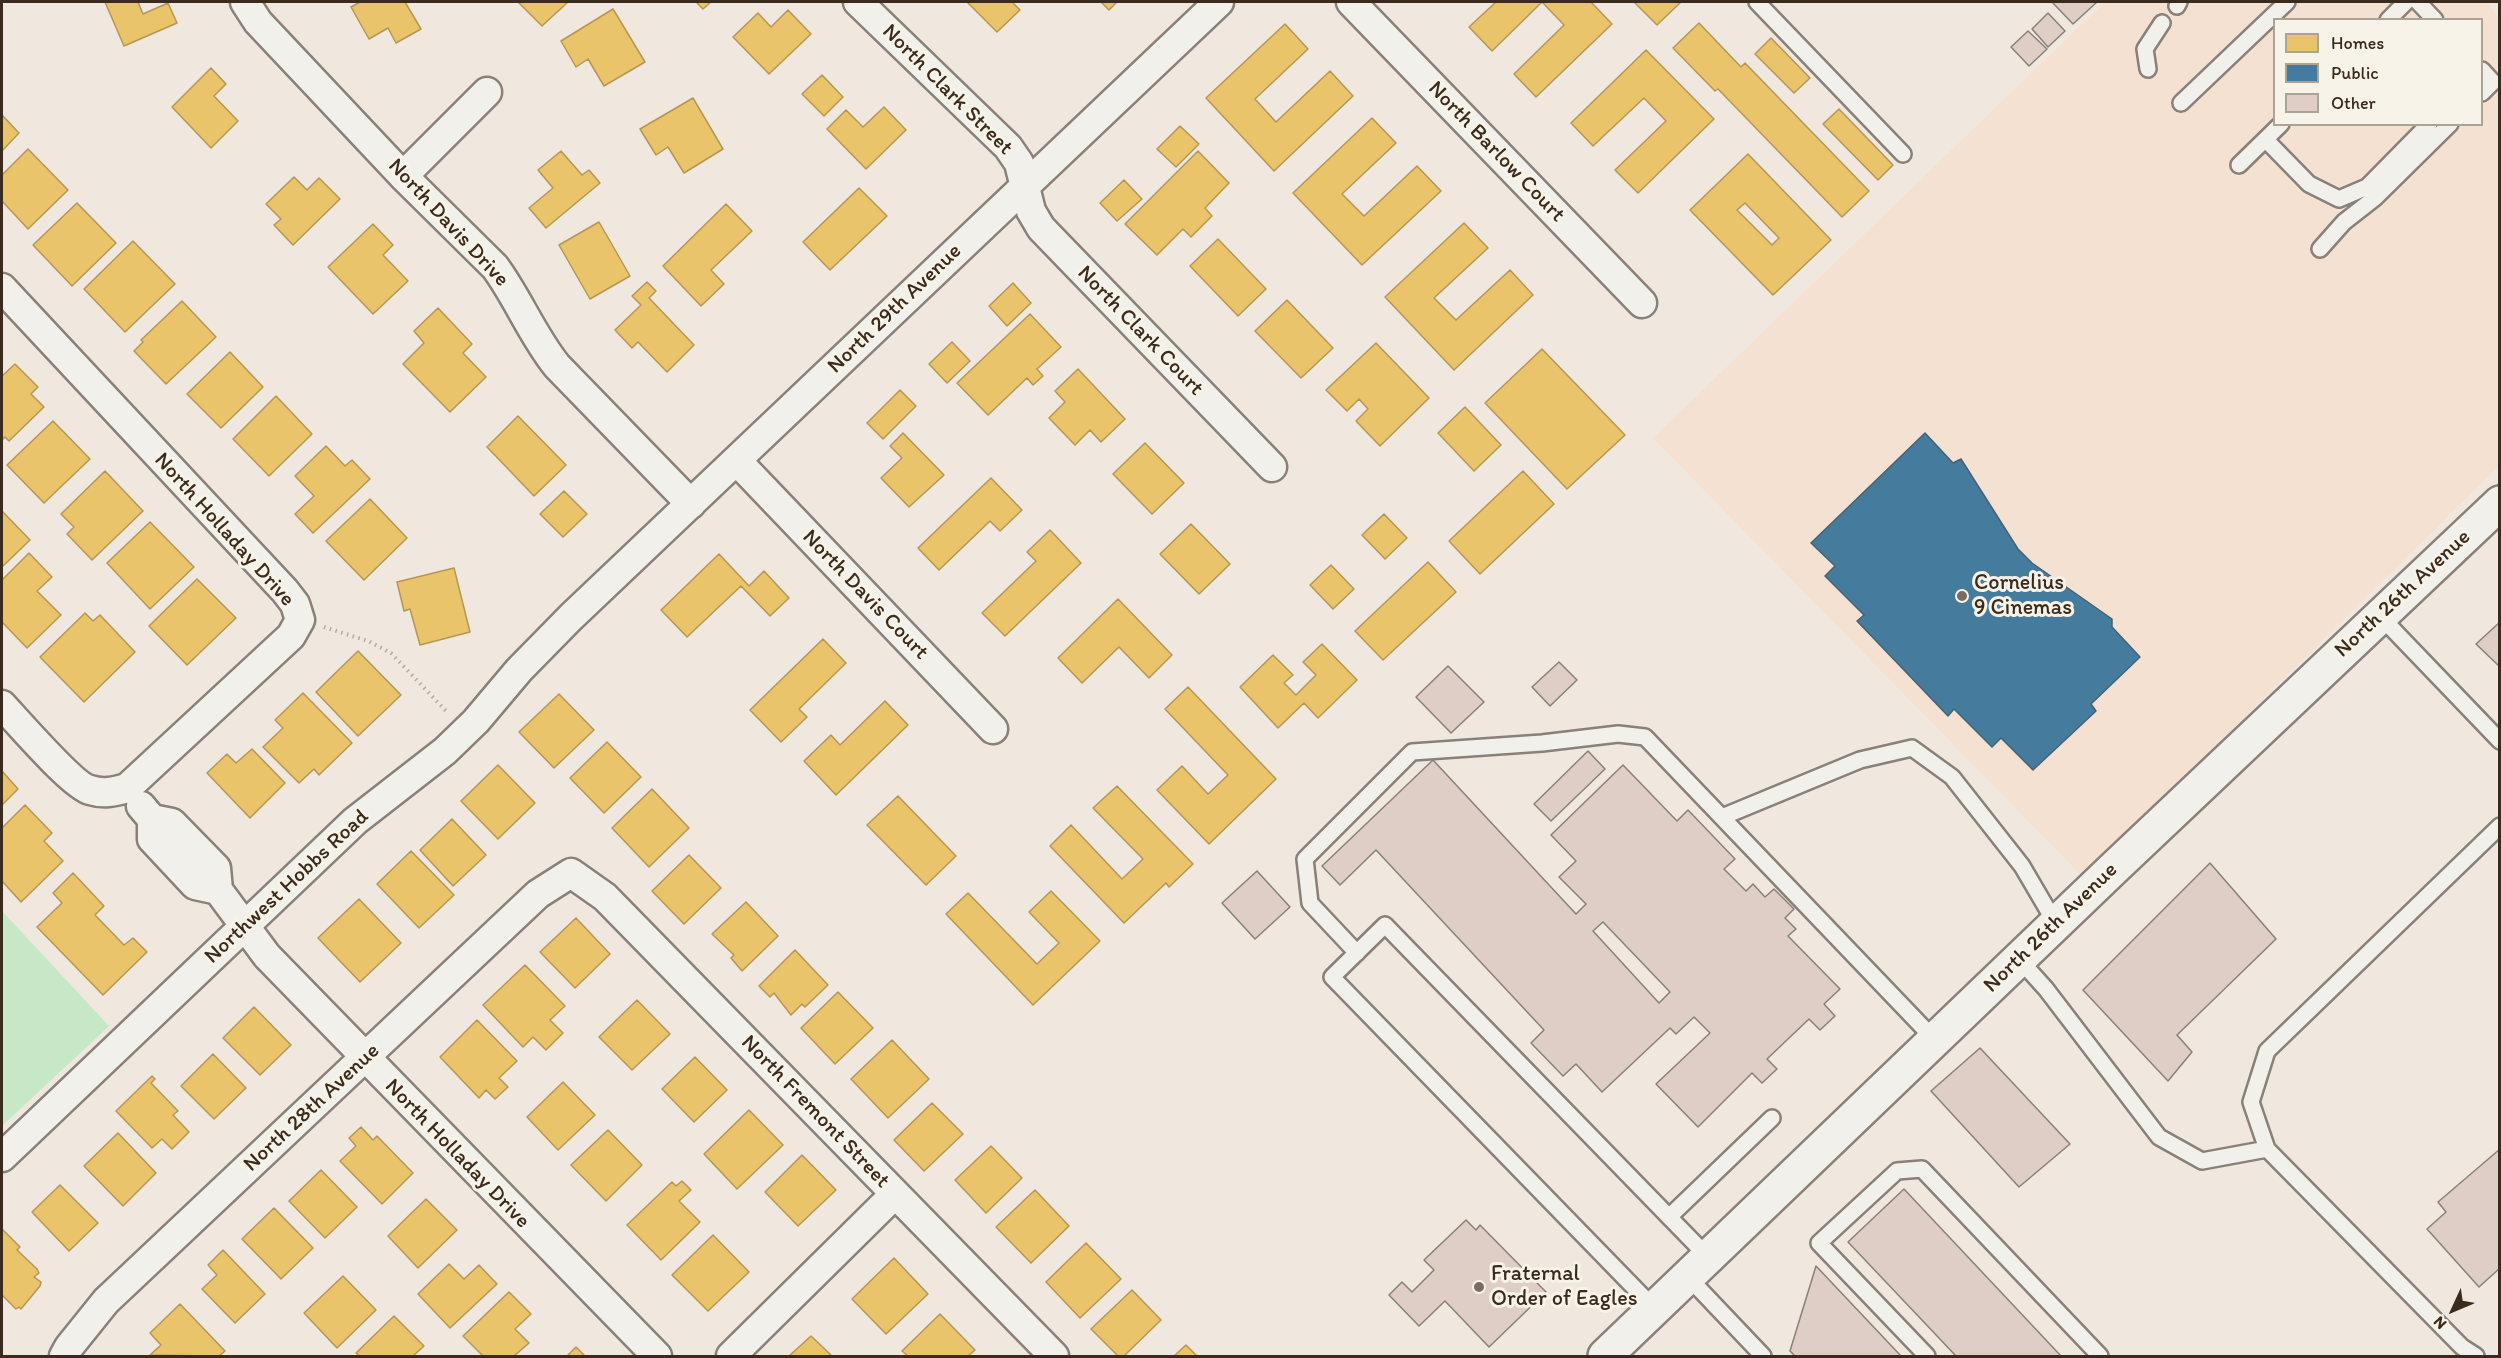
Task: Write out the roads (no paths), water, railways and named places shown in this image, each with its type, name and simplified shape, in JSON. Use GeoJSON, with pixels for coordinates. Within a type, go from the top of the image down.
{"type":"FeatureCollection","features":[{"type":"Feature","properties":{"kind":"street","name":"North Davis Drive"},"geometry":{"type":"LineString","coordinates":[[244,2],[258,22],[403,176],[495,267],[507,283],[544,350],[557,366],[691,504]]}},
{"type":"Feature","properties":{"kind":"street","name":"North Clark Street"},"geometry":{"type":"LineString","coordinates":[[858,2],[1008,147],[1019,163],[1026,184]]}},
{"type":"Feature","properties":{"kind":"street","name":"North 29th Avenue"},"geometry":{"type":"LineString","coordinates":[[572,617],[1219,2]]}},
{"type":"Feature","properties":{"kind":"street","name":"North Barlow Court"},"geometry":{"type":"LineString","coordinates":[[1351,2],[1642,303]]}},
{"type":"Feature","properties":{"kind":"street"},"geometry":{"type":"LineString","coordinates":[[403,176],[487,92]]}},
{"type":"Feature","properties":{"kind":"street","name":"North Clark Court"},"geometry":{"type":"LineString","coordinates":[[1026,184],[1031,211],[1041,228],[1272,466]]}},
{"type":"Feature","properties":{"kind":"street","name":"North Holladay Drive"},"geometry":{"type":"LineString","coordinates":[[2,288],[296,604],[300,620],[291,636],[127,788],[152,819],[152,839],[195,885],[218,890],[267,956],[364,1059],[657,1356]]}},
{"type":"Feature","properties":{"kind":"street","name":"North Davis Court"},"geometry":{"type":"LineString","coordinates":[[737,460],[993,729]]}},
{"type":"Feature","properties":{"kind":"street","name":"North 26th Avenue"},"geometry":{"type":"LineString","coordinates":[[1605,1356],[2499,503]]}},
{"type":"Feature","properties":{"kind":"street","name":"Northwest Hobbs Road"},"geometry":{"type":"LineString","coordinates":[[2,1157],[363,814],[445,751],[519,670],[572,617]]}},
{"type":"Feature","properties":{"kind":"street"},"geometry":{"type":"LineString","coordinates":[[2,705],[52,759],[87,790],[109,793],[127,788]]}},
{"type":"Feature","properties":{"kind":"street","name":"North 28th Avenue"},"geometry":{"type":"LineString","coordinates":[[64,1356],[106,1301],[538,894],[571,873]]}},
{"type":"Feature","properties":{"kind":"street","name":"North Fremont Street"},"geometry":{"type":"LineString","coordinates":[[571,873],[605,897],[1054,1356]]}},
{"type":"Feature","properties":{"kind":"street"},"geometry":{"type":"LineString","coordinates":[[731,1356],[895,1194]]}},
{"type":"Feature","properties":{"kind":"lane"},"geometry":{"type":"LineString","coordinates":[[1757,2],[1903,154]]}},
{"type":"Feature","properties":{"kind":"lane"},"geometry":{"type":"LineString","coordinates":[[2181,103],[2287,2]]}},
{"type":"Feature","properties":{"kind":"lane"},"geometry":{"type":"LineString","coordinates":[[2390,18],[2406,2]]}},
{"type":"Feature","properties":{"kind":"lane"},"geometry":{"type":"LineString","coordinates":[[2418,2],[2433,18]]}},
{"type":"Feature","properties":{"kind":"lane"},"geometry":{"type":"LineString","coordinates":[[2148,69],[2145,49],[2162,22]]}},
{"type":"Feature","properties":{"kind":"lane"},"geometry":{"type":"LineString","coordinates":[[2483,72],[2493,82],[2483,91]]}},
{"type":"Feature","properties":{"kind":"lane"},"geometry":{"type":"LineString","coordinates":[[2240,165],[2279,126]]}},
{"type":"Feature","properties":{"kind":"lane"},"geometry":{"type":"LineString","coordinates":[[2266,140],[2308,184],[2339,199],[2367,187],[2427,126]]}},
{"type":"Feature","properties":{"kind":"lane"},"geometry":{"type":"LineString","coordinates":[[2320,249],[2344,222],[2376,197],[2448,126]]}},
{"type":"Feature","properties":{"kind":"lane"},"geometry":{"type":"LineString","coordinates":[[2380,616],[2499,741]]}},
{"type":"Feature","properties":{"kind":"lane"},"geometry":{"type":"LineString","coordinates":[[1357,953],[1310,903],[1305,859],[1412,752],[1542,743],[1618,734],[1646,737],[1935,1040]]}},
{"type":"Feature","properties":{"kind":"lane"},"geometry":{"type":"LineString","coordinates":[[1722,817],[1860,760],[1912,748],[1952,777],[2022,866],[2056,924]]}},
{"type":"Feature","properties":{"kind":"lane"},"geometry":{"type":"LineString","coordinates":[[2476,1356],[2462,1347],[2266,1149],[2251,1102],[2267,1051],[2499,826]]}},
{"type":"Feature","properties":{"kind":"lane"},"geometry":{"type":"LineString","coordinates":[[1654,1308],[1332,977],[1385,925],[1669,1217],[1698,1267],[1763,1356]]}},
{"type":"Feature","properties":{"kind":"lane"},"geometry":{"type":"LineString","coordinates":[[2019,959],[2046,989],[2159,1137],[2202,1161],[2266,1149]]}},
{"type":"Feature","properties":{"kind":"lane"},"geometry":{"type":"LineString","coordinates":[[1669,1217],[1772,1118]]}},
{"type":"Feature","properties":{"kind":"lane"},"geometry":{"type":"LineString","coordinates":[[1927,1356],[1819,1243],[1897,1171],[1922,1169],[2100,1356]]}},
{"type":"Feature","properties":{"kind":"place","name":"Cornelius 9 Cinemas"},"geometry":{"type":"Point","coordinates":[1962,596]}},
{"type":"Feature","properties":{"kind":"place","name":"Fraternal Order of Eagles"},"geometry":{"type":"Point","coordinates":[1479,1287]}}]}
